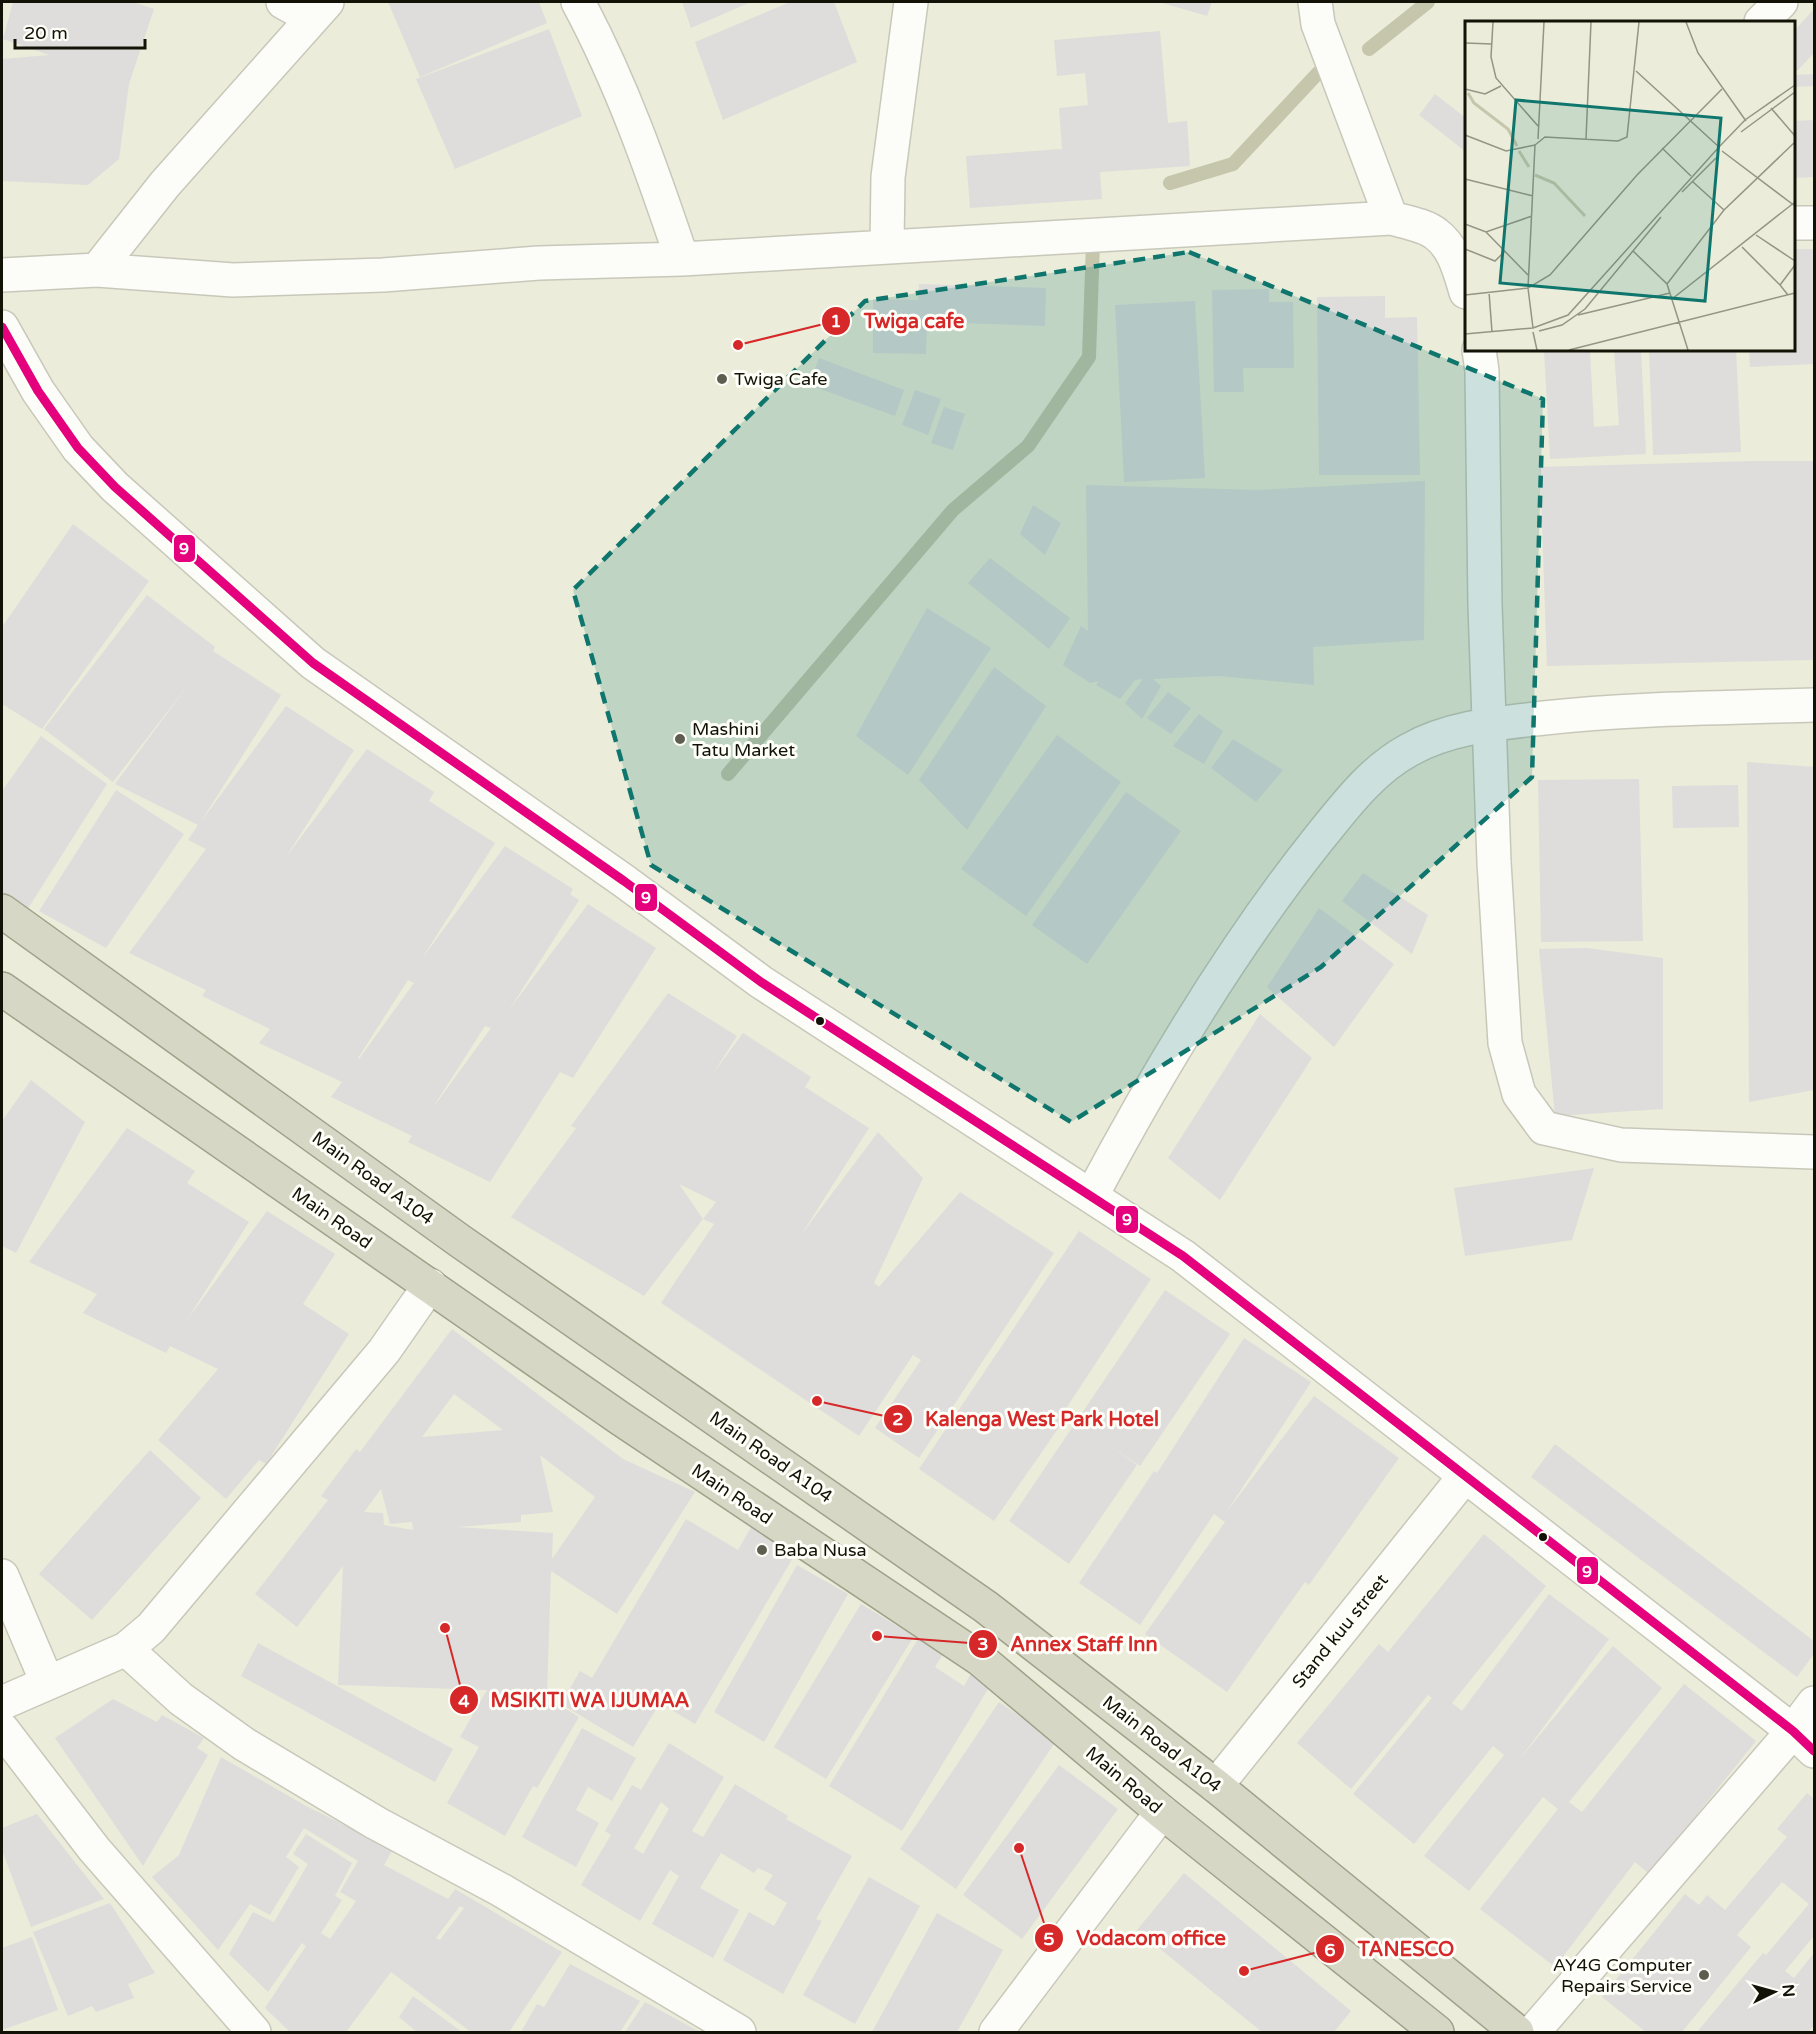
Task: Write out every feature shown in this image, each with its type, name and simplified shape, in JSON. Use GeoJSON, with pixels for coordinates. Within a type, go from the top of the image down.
{"type":"FeatureCollection","features":[{"type":"Feature","properties":{"kind":"highway","name":"Main Road A104"},"geometry":{"type":"LineString","coordinates":[[2,911],[460,1241],[986,1607],[1216,1786],[1517,2032]]}},
{"type":"Feature","properties":{"kind":"highway","name":"Main Road"},"geometry":{"type":"LineString","coordinates":[[2,989],[621,1419],[980,1659],[1162,1812],[1437,2032]]}},
{"type":"Feature","properties":{"kind":"street"},"geometry":{"type":"LineString","coordinates":[[97,270],[165,184],[320,10],[283,2]]}},
{"type":"Feature","properties":{"kind":"street"},"geometry":{"type":"LineString","coordinates":[[578,2],[609,61],[639,132],[682,259]]}},
{"type":"Feature","properties":{"kind":"street"},"geometry":{"type":"LineString","coordinates":[[887,245],[888,177],[911,2]]}},
{"type":"Feature","properties":{"kind":"street"},"geometry":{"type":"LineString","coordinates":[[1315,2],[1318,24],[1391,218]]}},
{"type":"Feature","properties":{"kind":"street"},"geometry":{"type":"LineString","coordinates":[[1762,21],[1781,2]]}},
{"type":"Feature","properties":{"kind":"street"},"geometry":{"type":"LineString","coordinates":[[2,275],[97,270],[233,280],[382,275],[539,263],[682,259],[887,245],[1391,218],[1436,233],[1457,244],[1459,267],[1465,286]]}},
{"type":"Feature","properties":{"kind":"street"},"geometry":{"type":"LineString","coordinates":[[1795,223],[1815,223]]}},
{"type":"Feature","properties":{"kind":"street"},"geometry":{"type":"LineString","coordinates":[[2,327],[38,391],[78,448],[115,487],[313,663],[624,881],[761,982],[1183,1256],[1804,1741]]}},
{"type":"Feature","properties":{"kind":"street"},"geometry":{"type":"LineString","coordinates":[[1479,351],[1482,371],[1489,724],[1505,1043],[1520,1094],[1544,1128],[1621,1145],[1815,1152]]}},
{"type":"Feature","properties":{"kind":"street"},"geometry":{"type":"LineString","coordinates":[[1092,1195],[1139,1106],[1209,995],[1294,870],[1363,785],[1409,750],[1489,724],[1599,712],[1815,705]]}},
{"type":"Feature","properties":{"kind":"street"},"geometry":{"type":"LineString","coordinates":[[2,1703],[126,1649],[151,1628],[384,1351],[430,1285]]}},
{"type":"Feature","properties":{"kind":"street","name":"Stand kuu street"},"geometry":{"type":"LineString","coordinates":[[1216,1786],[1465,1476]]}},
{"type":"Feature","properties":{"kind":"street"},"geometry":{"type":"LineString","coordinates":[[2,1576],[47,1682]]}},
{"type":"Feature","properties":{"kind":"street"},"geometry":{"type":"LineString","coordinates":[[126,1649],[181,1699],[244,1744],[376,1823],[501,1890],[740,2032]]}},
{"type":"Feature","properties":{"kind":"street"},"geometry":{"type":"LineString","coordinates":[[1533,2032],[1804,1741],[1815,1703]]}},
{"type":"Feature","properties":{"kind":"street"},"geometry":{"type":"LineString","coordinates":[[2,1729],[94,1849],[254,2032]]}},
{"type":"Feature","properties":{"kind":"street"},"geometry":{"type":"LineString","coordinates":[[996,2032],[1162,1812]]}},
{"type":"Feature","properties":{"kind":"highlighted area"},"geometry":{"type":"Polygon","coordinates":[[[1189,252],[1543,399],[1532,777],[1321,967],[1071,1122],[651,865],[573,590],[865,301],[1189,252]]]}},
{"type":"Feature","properties":{"kind":"building"},"geometry":{"type":"Polygon","coordinates":[[[13,2],[133,2],[154,9],[129,84],[119,159],[88,185],[2,181],[2,59],[49,55],[3,39],[13,2]]]}},
{"type":"Feature","properties":{"kind":"building"},"geometry":{"type":"Polygon","coordinates":[[[388,2],[539,2],[547,23],[420,77],[388,2]]]}},
{"type":"Feature","properties":{"kind":"building"},"geometry":{"type":"Polygon","coordinates":[[[682,2],[751,2],[691,28],[682,2]]]}},
{"type":"Feature","properties":{"kind":"building"},"geometry":{"type":"Polygon","coordinates":[[[790,2],[834,2],[857,62],[723,120],[695,42],[790,2]]]}},
{"type":"Feature","properties":{"kind":"building"},"geometry":{"type":"Polygon","coordinates":[[[1159,2],[1212,2],[1207,16],[1159,2]]]}},
{"type":"Feature","properties":{"kind":"building"},"geometry":{"type":"Polygon","coordinates":[[[1814,9],[1814,53],[1797,71],[1795,68],[1795,30],[1814,9]]]}},
{"type":"Feature","properties":{"kind":"building"},"geometry":{"type":"Polygon","coordinates":[[[549,29],[582,116],[455,169],[416,79],[549,29]]]}},
{"type":"Feature","properties":{"kind":"building"},"geometry":{"type":"Polygon","coordinates":[[[1160,31],[1168,123],[1187,121],[1190,166],[1100,172],[1102,199],[970,208],[966,156],[1062,149],[1059,108],[1088,105],[1085,73],[1057,76],[1054,40],[1160,31]]]}},
{"type":"Feature","properties":{"kind":"building"},"geometry":{"type":"Polygon","coordinates":[[[1814,74],[1814,86],[1795,87],[1795,75],[1814,74]]]}},
{"type":"Feature","properties":{"kind":"building"},"geometry":{"type":"Polygon","coordinates":[[[1435,94],[1465,117],[1465,151],[1419,115],[1435,94]]]}},
{"type":"Feature","properties":{"kind":"building"},"geometry":{"type":"Polygon","coordinates":[[[1814,120],[1814,177],[1795,178],[1795,121],[1814,120]]]}},
{"type":"Feature","properties":{"kind":"building"},"geometry":{"type":"Polygon","coordinates":[[[1796,249],[1814,249],[1814,364],[1750,367],[1749,351],[1795,351],[1796,249]]]}},
{"type":"Feature","properties":{"kind":"building"},"geometry":{"type":"Polygon","coordinates":[[[919,284],[1046,288],[1045,326],[927,322],[926,354],[873,353],[873,299],[918,300],[919,284]]]}},
{"type":"Feature","properties":{"kind":"building"},"geometry":{"type":"Polygon","coordinates":[[[1269,289],[1269,302],[1293,302],[1294,368],[1243,368],[1244,392],[1214,392],[1212,290],[1269,289]]]}},
{"type":"Feature","properties":{"kind":"building"},"geometry":{"type":"Polygon","coordinates":[[[1385,296],[1385,318],[1417,317],[1420,475],[1319,475],[1317,297],[1385,296]]]}},
{"type":"Feature","properties":{"kind":"building"},"geometry":{"type":"Polygon","coordinates":[[[1195,301],[1205,478],[1124,482],[1115,305],[1195,301]]]}},
{"type":"Feature","properties":{"kind":"building"},"geometry":{"type":"Polygon","coordinates":[[[1544,351],[1590,351],[1594,427],[1619,425],[1614,351],[1641,351],[1646,454],[1550,459],[1544,351]]]}},
{"type":"Feature","properties":{"kind":"building"},"geometry":{"type":"Polygon","coordinates":[[[1649,351],[1736,351],[1741,452],[1653,455],[1649,351]]]}},
{"type":"Feature","properties":{"kind":"building"},"geometry":{"type":"Polygon","coordinates":[[[819,358],[904,390],[895,416],[809,385],[819,358]]]}},
{"type":"Feature","properties":{"kind":"building"},"geometry":{"type":"Polygon","coordinates":[[[915,390],[941,399],[928,435],[902,425],[915,390]]]}},
{"type":"Feature","properties":{"kind":"building"},"geometry":{"type":"Polygon","coordinates":[[[944,407],[965,414],[953,450],[931,443],[944,407]]]}},
{"type":"Feature","properties":{"kind":"building"},"geometry":{"type":"Polygon","coordinates":[[[1814,461],[1814,660],[1547,666],[1540,467],[1814,461]]]}},
{"type":"Feature","properties":{"kind":"building"},"geometry":{"type":"Polygon","coordinates":[[[1425,481],[1424,640],[1313,647],[1314,685],[1219,676],[1153,679],[1161,686],[1142,719],[1125,703],[1143,679],[1135,680],[1120,699],[1096,685],[1099,681],[1090,683],[1063,665],[1081,626],[1088,631],[1086,485],[1258,490],[1425,481]]]}},
{"type":"Feature","properties":{"kind":"building"},"geometry":{"type":"Polygon","coordinates":[[[1033,505],[1061,523],[1045,555],[1020,534],[1033,505]]]}},
{"type":"Feature","properties":{"kind":"building"},"geometry":{"type":"Polygon","coordinates":[[[73,524],[149,581],[42,729],[2,704],[2,627],[73,524]]]}},
{"type":"Feature","properties":{"kind":"building"},"geometry":{"type":"Polygon","coordinates":[[[990,558],[1070,618],[1049,649],[968,583],[990,558]]]}},
{"type":"Feature","properties":{"kind":"building"},"geometry":{"type":"Polygon","coordinates":[[[147,595],[215,647],[213,651],[281,695],[200,823],[286,706],[354,750],[286,857],[367,749],[434,792],[429,801],[495,843],[421,960],[505,846],[573,889],[570,894],[579,900],[509,1010],[588,904],[656,948],[573,1078],[560,1072],[490,1182],[408,1142],[412,1136],[331,1097],[342,1082],[259,1043],[270,1029],[202,996],[206,990],[129,953],[206,849],[188,840],[198,825],[115,784],[188,685],[113,782],[44,729],[147,595]],[[408,980],[358,1058],[359,1059],[414,983],[408,980]],[[485,1026],[435,1104],[435,1105],[491,1028],[485,1026]]]}},
{"type":"Feature","properties":{"kind":"building"},"geometry":{"type":"Polygon","coordinates":[[[927,608],[991,648],[908,775],[856,736],[927,608]]]}},
{"type":"Feature","properties":{"kind":"building"},"geometry":{"type":"Polygon","coordinates":[[[994,667],[1046,706],[967,830],[919,780],[994,667]]]}},
{"type":"Feature","properties":{"kind":"building"},"geometry":{"type":"Polygon","coordinates":[[[1168,692],[1191,708],[1171,734],[1147,718],[1168,692]]]}},
{"type":"Feature","properties":{"kind":"building"},"geometry":{"type":"Polygon","coordinates":[[[1199,714],[1223,731],[1204,764],[1173,746],[1199,714]]]}},
{"type":"Feature","properties":{"kind":"building"},"geometry":{"type":"Polygon","coordinates":[[[1057,735],[1121,782],[1026,916],[961,869],[1057,735]]]}},
{"type":"Feature","properties":{"kind":"building"},"geometry":{"type":"Polygon","coordinates":[[[41,736],[107,784],[27,910],[2,893],[2,791],[41,736]]]}},
{"type":"Feature","properties":{"kind":"building"},"geometry":{"type":"Polygon","coordinates":[[[1233,739],[1283,770],[1256,802],[1211,768],[1233,739]]]}},
{"type":"Feature","properties":{"kind":"building"},"geometry":{"type":"Polygon","coordinates":[[[1747,762],[1814,767],[1814,1090],[1749,1102],[1747,762]]]}},
{"type":"Feature","properties":{"kind":"building"},"geometry":{"type":"Polygon","coordinates":[[[1639,779],[1643,941],[1541,942],[1538,780],[1639,779]]]}},
{"type":"Feature","properties":{"kind":"building"},"geometry":{"type":"Polygon","coordinates":[[[1738,785],[1739,827],[1673,828],[1672,786],[1738,785]]]}},
{"type":"Feature","properties":{"kind":"building"},"geometry":{"type":"Polygon","coordinates":[[[116,790],[184,834],[106,948],[39,911],[116,790]]]}},
{"type":"Feature","properties":{"kind":"building"},"geometry":{"type":"Polygon","coordinates":[[[1126,792],[1181,831],[1087,964],[1032,925],[1126,792]]]}},
{"type":"Feature","properties":{"kind":"building"},"geometry":{"type":"Polygon","coordinates":[[[1363,873],[1428,915],[1412,954],[1342,901],[1363,873]]]}},
{"type":"Feature","properties":{"kind":"building"},"geometry":{"type":"Polygon","coordinates":[[[1319,908],[1394,964],[1334,1047],[1267,987],[1319,908]]]}},
{"type":"Feature","properties":{"kind":"building"},"geometry":{"type":"Polygon","coordinates":[[[1587,948],[1663,958],[1663,1109],[1555,1116],[1539,949],[1587,948]]]}},
{"type":"Feature","properties":{"kind":"building"},"geometry":{"type":"Polygon","coordinates":[[[668,993],[737,1036],[712,1075],[743,1033],[811,1077],[805,1087],[869,1128],[801,1235],[878,1132],[923,1178],[874,1283],[879,1287],[960,1192],[1054,1253],[919,1458],[875,1428],[921,1360],[913,1355],[859,1436],[661,1303],[714,1224],[703,1219],[644,1296],[511,1217],[576,1128],[571,1126],[668,993]],[[679,1184],[703,1219],[716,1202],[679,1184]]]}},
{"type":"Feature","properties":{"kind":"building"},"geometry":{"type":"Polygon","coordinates":[[[1260,1014],[1312,1058],[1220,1200],[1168,1158],[1260,1014]]]}},
{"type":"Feature","properties":{"kind":"building"},"geometry":{"type":"Polygon","coordinates":[[[31,1080],[85,1122],[16,1253],[2,1246],[2,1121],[31,1080]]]}},
{"type":"Feature","properties":{"kind":"building"},"geometry":{"type":"Polygon","coordinates":[[[127,1128],[195,1171],[187,1183],[249,1222],[187,1320],[267,1211],[335,1254],[303,1304],[349,1334],[266,1464],[259,1460],[226,1499],[158,1440],[218,1369],[170,1346],[166,1353],[83,1313],[97,1294],[29,1262],[127,1128]]]}},
{"type":"Feature","properties":{"kind":"building"},"geometry":{"type":"Polygon","coordinates":[[[1594,1168],[1572,1240],[1465,1256],[1454,1188],[1594,1168]]]}},
{"type":"Feature","properties":{"kind":"building"},"geometry":{"type":"Polygon","coordinates":[[[1079,1231],[1151,1279],[1067,1407],[1071,1410],[994,1521],[919,1469],[1079,1231]]]}},
{"type":"Feature","properties":{"kind":"building"},"geometry":{"type":"Polygon","coordinates":[[[1165,1290],[1230,1334],[1140,1466],[1113,1448],[1137,1465],[1069,1564],[1009,1521],[1165,1290]]]}},
{"type":"Feature","properties":{"kind":"building"},"geometry":{"type":"Polygon","coordinates":[[[452,1329],[623,1459],[695,1492],[617,1614],[551,1571],[547,1693],[538,1692],[579,1717],[537,1788],[533,1786],[505,1836],[447,1803],[479,1747],[460,1737],[487,1690],[338,1685],[343,1566],[297,1627],[255,1594],[328,1500],[321,1496],[356,1449],[360,1452],[452,1329]],[[454,1394],[422,1437],[503,1430],[454,1394]],[[540,1455],[553,1512],[521,1515],[521,1522],[457,1527],[553,1533],[552,1559],[595,1497],[540,1455]],[[381,1489],[364,1512],[383,1513],[384,1525],[413,1530],[412,1522],[390,1524],[381,1489]]]}},
{"type":"Feature","properties":{"kind":"building"},"geometry":{"type":"Polygon","coordinates":[[[1244,1338],[1311,1382],[1226,1513],[1314,1396],[1399,1458],[1309,1585],[1305,1582],[1227,1692],[1145,1634],[1225,1522],[1214,1514],[1140,1625],[1079,1583],[1154,1471],[1157,1473],[1244,1338]]]}},
{"type":"Feature","properties":{"kind":"building"},"geometry":{"type":"Polygon","coordinates":[[[1555,1444],[1814,1641],[1814,1654],[1797,1677],[1531,1477],[1555,1444]]]}},
{"type":"Feature","properties":{"kind":"building"},"geometry":{"type":"Polygon","coordinates":[[[150,1450],[201,1498],[92,1620],[39,1574],[150,1450]]]}},
{"type":"Feature","properties":{"kind":"building"},"geometry":{"type":"Polygon","coordinates":[[[686,1519],[738,1550],[753,1524],[797,1551],[695,1724],[660,1703],[633,1747],[561,1704],[580,1671],[592,1678],[686,1519]]]}},
{"type":"Feature","properties":{"kind":"building"},"geometry":{"type":"Polygon","coordinates":[[[1484,1534],[1546,1586],[1452,1703],[1462,1711],[1549,1594],[1609,1639],[1519,1760],[1613,1646],[1662,1688],[1569,1802],[1582,1812],[1684,1684],[1756,1741],[1649,1874],[1635,1862],[1555,1967],[1480,1909],[1558,1809],[1543,1797],[1469,1891],[1424,1856],[1504,1755],[1493,1746],[1414,1844],[1353,1794],[1432,1698],[1428,1695],[1351,1789],[1297,1743],[1379,1644],[1388,1652],[1484,1534]]]}},
{"type":"Feature","properties":{"kind":"building"},"geometry":{"type":"Polygon","coordinates":[[[797,1565],[848,1594],[764,1742],[714,1712],[797,1565]]]}},
{"type":"Feature","properties":{"kind":"building"},"geometry":{"type":"Polygon","coordinates":[[[861,1604],[914,1636],[826,1779],[774,1747],[861,1604]]]}},
{"type":"Feature","properties":{"kind":"building"},"geometry":{"type":"Polygon","coordinates":[[[918,1639],[943,1654],[935,1667],[964,1686],[972,1672],[991,1684],[902,1831],[829,1786],[918,1639]]]}},
{"type":"Feature","properties":{"kind":"building"},"geometry":{"type":"Polygon","coordinates":[[[258,1643],[453,1749],[435,1782],[241,1676],[258,1643]]]}},
{"type":"Feature","properties":{"kind":"building"},"geometry":{"type":"Polygon","coordinates":[[[113,1699],[157,1722],[162,1715],[204,1738],[197,1748],[208,1755],[143,1866],[55,1738],[113,1699]]]}},
{"type":"Feature","properties":{"kind":"building"},"geometry":{"type":"Polygon","coordinates":[[[999,1702],[1056,1741],[956,1889],[900,1849],[999,1702]]]}},
{"type":"Feature","properties":{"kind":"building"},"geometry":{"type":"Polygon","coordinates":[[[582,1728],[636,1758],[612,1801],[588,1787],[576,1810],[599,1823],[576,1867],[522,1837],[582,1728]]]}},
{"type":"Feature","properties":{"kind":"building"},"geometry":{"type":"Polygon","coordinates":[[[669,1743],[724,1777],[692,1831],[703,1837],[735,1784],[788,1816],[786,1819],[852,1856],[816,1919],[822,1921],[783,1994],[723,1960],[749,1912],[774,1926],[787,1903],[764,1889],[773,1875],[758,1868],[754,1873],[721,1853],[700,1888],[739,1910],[713,1958],[652,1924],[679,1876],[670,1870],[640,1921],[581,1885],[611,1835],[605,1831],[632,1785],[641,1790],[669,1743]],[[661,1802],[634,1848],[643,1854],[669,1809],[661,1802]]]}},
{"type":"Feature","properties":{"kind":"building"},"geometry":{"type":"Polygon","coordinates":[[[221,1757],[306,1806],[393,1849],[384,1865],[448,1899],[455,1889],[562,1952],[509,2032],[471,2032],[391,1972],[346,2032],[290,2032],[265,2008],[306,1946],[302,1943],[268,1992],[229,1954],[253,1912],[274,1922],[308,1864],[293,1854],[306,1834],[352,1863],[335,1896],[342,1900],[321,1933],[330,1939],[356,1901],[340,1892],[358,1861],[304,1828],[286,1857],[299,1867],[270,1915],[250,1904],[218,1950],[152,1877],[179,1855],[221,1757]],[[460,1906],[436,1938],[440,1940],[464,1908],[460,1906]]]}},
{"type":"Feature","properties":{"kind":"building"},"geometry":{"type":"Polygon","coordinates":[[[1059,1765],[1118,1809],[1022,1939],[963,1895],[1059,1765]]]}},
{"type":"Feature","properties":{"kind":"building"},"geometry":{"type":"Polygon","coordinates":[[[1807,1793],[1814,1799],[1814,1936],[1785,1971],[1794,1978],[1814,1953],[1814,2025],[1808,2032],[1697,2032],[1763,1953],[1766,1955],[1809,1904],[1782,1882],[1737,1935],[1751,1947],[1682,2032],[1646,2032],[1602,1997],[1685,1894],[1699,1905],[1707,1895],[1725,1910],[1787,1837],[1777,1829],[1807,1793]]]}},
{"type":"Feature","properties":{"kind":"building"},"geometry":{"type":"Polygon","coordinates":[[[37,1814],[104,1899],[31,1927],[2,1850],[2,1828],[37,1814]]]}},
{"type":"Feature","properties":{"kind":"building"},"geometry":{"type":"Polygon","coordinates":[[[1184,1873],[1351,2011],[1334,2032],[1262,2032],[1137,1930],[1184,1873]]]}},
{"type":"Feature","properties":{"kind":"building"},"geometry":{"type":"Polygon","coordinates":[[[869,1877],[920,1906],[855,2024],[803,1995],[869,1877]]]}},
{"type":"Feature","properties":{"kind":"building"},"geometry":{"type":"Polygon","coordinates":[[[110,1903],[155,1973],[128,1984],[134,1998],[96,2012],[92,2006],[68,2016],[33,1932],[110,1903]]]}},
{"type":"Feature","properties":{"kind":"building"},"geometry":{"type":"Polygon","coordinates":[[[937,1913],[1003,1950],[957,2032],[872,2032],[937,1913]]]}},
{"type":"Feature","properties":{"kind":"building"},"geometry":{"type":"Polygon","coordinates":[[[32,1937],[58,2010],[2,2030],[2,1948],[32,1937]]]}},
{"type":"Feature","properties":{"kind":"building"},"geometry":{"type":"Polygon","coordinates":[[[570,1964],[640,2001],[620,2032],[521,2032],[537,2004],[544,2007],[570,1964]]]}},
{"type":"Feature","properties":{"kind":"building"},"geometry":{"type":"Polygon","coordinates":[[[413,1996],[462,2032],[417,2032],[399,2017],[413,1996]]]}},
{"type":"Feature","properties":{"kind":"building"},"geometry":{"type":"Polygon","coordinates":[[[645,2002],[700,2032],[625,2032],[645,2002]]]}},
{"type":"Feature","properties":{"kind":"waterway"},"geometry":{"type":"LineString","coordinates":[[1369,49],[1428,2]]}},
{"type":"Feature","properties":{"kind":"waterway"},"geometry":{"type":"LineString","coordinates":[[1170,183],[1233,164],[1318,73]]}},
{"type":"Feature","properties":{"kind":"waterway"},"geometry":{"type":"LineString","coordinates":[[728,774],[953,510],[1028,446],[1089,357],[1093,243]]}},
{"type":"Feature","properties":{"kind":"transit line","name":"9"},"geometry":{"type":"LineString","coordinates":[[2,327],[38,391],[78,448],[115,487],[313,663],[624,881],[761,982],[1183,1256],[1793,1731],[1814,1751]]}},
{"type":"Feature","properties":{"kind":"place","name":"Twiga cafe"},"geometry":{"type":"Point","coordinates":[738,345]}},
{"type":"Feature","properties":{"kind":"place","name":"Twiga Cafe"},"geometry":{"type":"Point","coordinates":[722,379]}},
{"type":"Feature","properties":{"kind":"place","name":"Mashini Tatu Market"},"geometry":{"type":"Point","coordinates":[680,739]}},
{"type":"Feature","properties":{"kind":"place","name":"Kalenga West Park Hotel"},"geometry":{"type":"Point","coordinates":[817,1401]}},
{"type":"Feature","properties":{"kind":"place","name":"Baba Nusa"},"geometry":{"type":"Point","coordinates":[762,1550]}},
{"type":"Feature","properties":{"kind":"place","name":"MSIKITI WA IJUMAA"},"geometry":{"type":"Point","coordinates":[445,1628]}},
{"type":"Feature","properties":{"kind":"place","name":"Annex Staff Inn"},"geometry":{"type":"Point","coordinates":[877,1636]}},
{"type":"Feature","properties":{"kind":"place","name":"Vodacom office"},"geometry":{"type":"Point","coordinates":[1019,1848]}},
{"type":"Feature","properties":{"kind":"place","name":"TANESCO"},"geometry":{"type":"Point","coordinates":[1244,1971]}},
{"type":"Feature","properties":{"kind":"place","name":"AY4G Computer Repairs Service"},"geometry":{"type":"Point","coordinates":[1704,1975]}}]}
